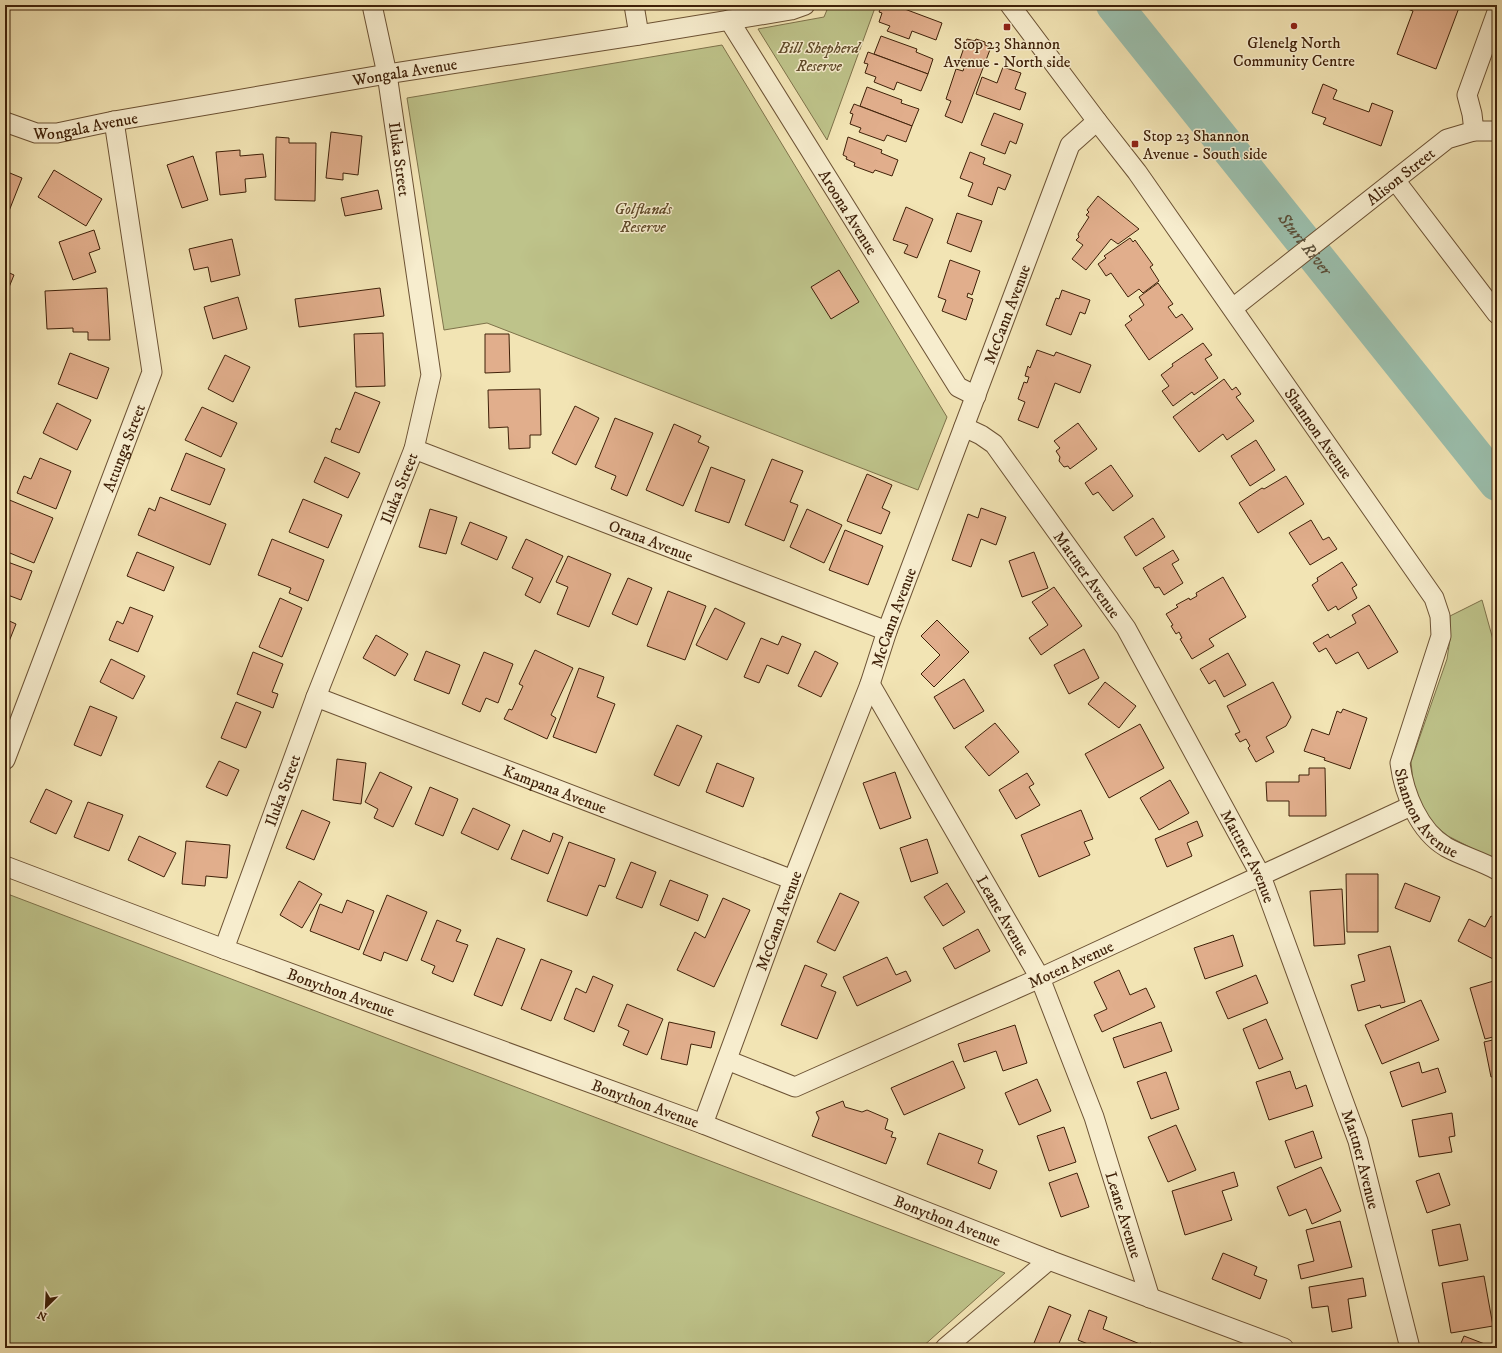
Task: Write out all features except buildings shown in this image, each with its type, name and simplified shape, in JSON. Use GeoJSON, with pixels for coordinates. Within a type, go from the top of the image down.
{"type":"FeatureCollection","features":[{"type":"Feature","properties":{"kind":"street","name":"Iluka Street"},"geometry":{"type":"LineString","coordinates":[[224,949],[316,697],[414,449],[431,375],[388,74],[372,5]]}},
{"type":"Feature","properties":{"kind":"street"},"geometry":{"type":"LineString","coordinates":[[634,5],[639,36]]}},
{"type":"Feature","properties":{"kind":"street","name":"Wongala Avenue"},"geometry":{"type":"LineString","coordinates":[[5,122],[36,132],[57,133],[114,121],[388,74],[639,36],[791,10],[805,5]]}},
{"type":"Feature","properties":{"kind":"street","name":"Shannon Avenue"},"geometry":{"type":"LineString","coordinates":[[1010,5],[1137,172],[1434,598],[1440,616],[1441,636],[1400,764],[1401,773],[1411,806],[1432,836],[1440,842],[1497,870]]}},
{"type":"Feature","properties":{"kind":"street"},"geometry":{"type":"LineString","coordinates":[[1474,131],[1472,114],[1467,95],[1497,12]]}},
{"type":"Feature","properties":{"kind":"street","name":"Aroona Avenue"},"geometry":{"type":"LineString","coordinates":[[729,20],[958,387],[976,396]]}},
{"type":"Feature","properties":{"kind":"street","name":"Attunga Street"},"geometry":{"type":"LineString","coordinates":[[5,760],[152,372],[114,121]]}},
{"type":"Feature","properties":{"kind":"street","name":"McCann Avenue"},"geometry":{"type":"LineString","coordinates":[[702,1124],[793,880],[870,684],[887,631],[1070,145],[1097,121]]}},
{"type":"Feature","properties":{"kind":"street","name":"Alison Street"},"geometry":{"type":"LineString","coordinates":[[1233,308],[1448,139],[1474,131],[1497,131]]}},
{"type":"Feature","properties":{"kind":"street"},"geometry":{"type":"LineString","coordinates":[[1395,180],[1497,314]]}},
{"type":"Feature","properties":{"kind":"street","name":"Mattner Avenue"},"geometry":{"type":"LineString","coordinates":[[964,427],[981,435],[994,444],[1126,628],[1260,876],[1358,1141],[1410,1348]]}},
{"type":"Feature","properties":{"kind":"street","name":"Orana Avenue"},"geometry":{"type":"LineString","coordinates":[[414,449],[887,631]]}},
{"type":"Feature","properties":{"kind":"street","name":"Leane Avenue"},"geometry":{"type":"LineString","coordinates":[[870,684],[1040,978],[1094,1117],[1150,1298]]}},
{"type":"Feature","properties":{"kind":"street","name":"Kampana Avenue"},"geometry":{"type":"LineString","coordinates":[[316,697],[793,880]]}},
{"type":"Feature","properties":{"kind":"street","name":"Moten Avenue"},"geometry":{"type":"LineString","coordinates":[[727,1060],[795,1087],[1040,978],[1411,806]]}},
{"type":"Feature","properties":{"kind":"street","name":"Bonython Avenue"},"geometry":{"type":"LineString","coordinates":[[5,866],[224,949],[702,1124],[1049,1260],[1284,1348]]}},
{"type":"Feature","properties":{"kind":"street"},"geometry":{"type":"LineString","coordinates":[[945,1348],[1049,1260]]}},
{"type":"Feature","properties":{"kind":"green space","name":"Bill Shepherd Reserve"},"geometry":{"type":"Polygon","coordinates":[[[829,5],[876,5],[827,140],[758,29],[824,17],[829,5]]]}},
{"type":"Feature","properties":{"kind":"green space","name":"Golflands Reserve"},"geometry":{"type":"Polygon","coordinates":[[[722,45],[947,417],[918,490],[487,323],[444,330],[407,98],[722,45]]]}},
{"type":"Feature","properties":{"kind":"green space"},"geometry":{"type":"Polygon","coordinates":[[[1482,600],[1497,654],[1497,861],[1448,836],[1432,823],[1420,802],[1413,781],[1411,762],[1447,659],[1450,639],[1450,616],[1482,600]]]}},
{"type":"Feature","properties":{"kind":"green space"},"geometry":{"type":"Polygon","coordinates":[[[5,893],[1005,1273],[921,1348],[5,1348],[5,893]]]}},
{"type":"Feature","properties":{"kind":"waterway","name":"Sturt River"},"geometry":{"type":"LineString","coordinates":[[1114,5],[1497,483]]}},
{"type":"Feature","properties":{"kind":"place","name":"Glenelg North Community Centre"},"geometry":{"type":"Point","coordinates":[1294,26]}},
{"type":"Feature","properties":{"kind":"place","name":"Stop 23 Shannon Avenue - North side"},"geometry":{"type":"Point","coordinates":[1007,27]}},
{"type":"Feature","properties":{"kind":"place","name":"Stop 23 Shannon Avenue - South side"},"geometry":{"type":"Point","coordinates":[1135,144]}}]}
